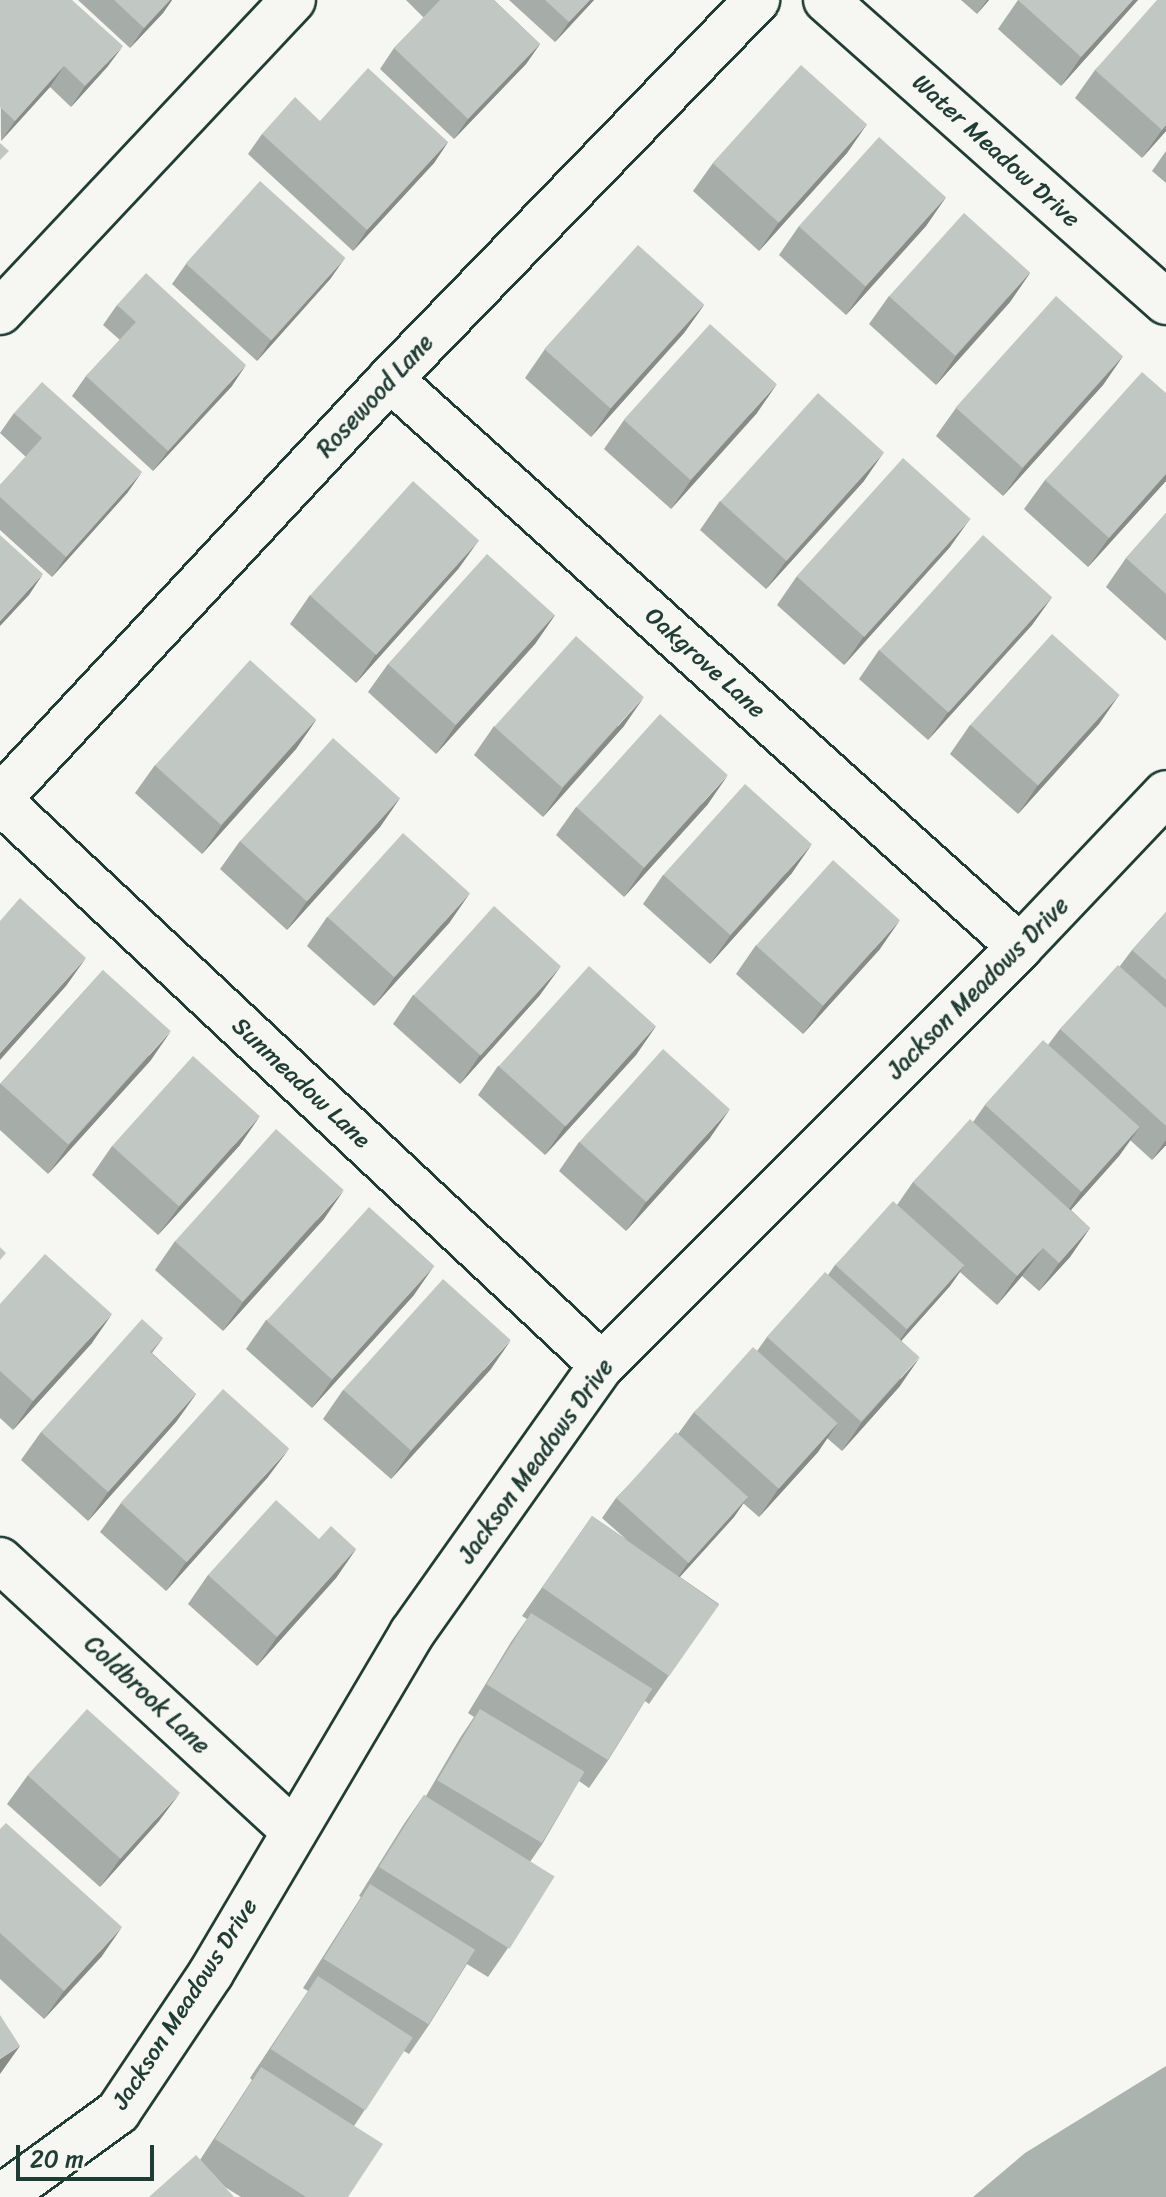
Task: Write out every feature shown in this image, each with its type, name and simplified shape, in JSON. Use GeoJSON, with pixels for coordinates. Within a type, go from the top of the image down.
{"type":"FeatureCollection","features":[{"type":"Feature","properties":{"kind":"street"},"geometry":{"type":"LineString","coordinates":[[0,312],[293,0]]}},
{"type":"Feature","properties":{"kind":"street","name":"Rosewood Lane"},"geometry":{"type":"LineString","coordinates":[[0,800],[390,379],[757,0]]}},
{"type":"Feature","properties":{"kind":"street","name":"Water Meadow Drive"},"geometry":{"type":"LineString","coordinates":[[826,0],[1166,302]]}},
{"type":"Feature","properties":{"kind":"street","name":"Oakgrove Lane"},"geometry":{"type":"LineString","coordinates":[[390,379],[1020,947]]}},
{"type":"Feature","properties":{"kind":"street","name":"Jackson Meadows Drive"},"geometry":{"type":"LineString","coordinates":[[1,2197],[118,2112],[211,1973],[412,1633],[602,1365],[1020,947],[1166,793]]}},
{"type":"Feature","properties":{"kind":"street","name":"Sunmeadow Lane"},"geometry":{"type":"LineString","coordinates":[[0,800],[602,1365]]}},
{"type":"Feature","properties":{"kind":"street","name":"Coldbrook Lane"},"geometry":{"type":"LineString","coordinates":[[0,1560],[294,1831]]}},
{"type":"Feature","properties":{"kind":"shaded area"},"geometry":{"type":"Polygon","coordinates":[[[1166,2066],[1166,2197],[973,2197],[1025,2153],[1166,2066]]]}},
{"type":"Feature","properties":{"kind":"building"},"geometry":{"type":"Polygon","coordinates":[[[0,0],[72,0],[123,46],[85,86],[64,66],[15,121],[0,107],[0,0]]]}},
{"type":"Feature","properties":{"kind":"building"},"geometry":{"type":"Polygon","coordinates":[[[114,0],[170,0],[144,28],[114,0]]]}},
{"type":"Feature","properties":{"kind":"building"},"geometry":{"type":"Polygon","coordinates":[[[440,0],[494,0],[540,44],[468,119],[394,48],[440,0]]]}},
{"type":"Feature","properties":{"kind":"building"},"geometry":{"type":"Polygon","coordinates":[[[545,0],[590,0],[569,22],[545,0]]]}},
{"type":"Feature","properties":{"kind":"building"},"geometry":{"type":"Polygon","coordinates":[[[1018,0],[1133,0],[1081,57],[1018,0]]]}},
{"type":"Feature","properties":{"kind":"building"},"geometry":{"type":"Polygon","coordinates":[[[1157,0],[1166,0],[1166,125],[1162,130],[1095,70],[1157,0]]]}},
{"type":"Feature","properties":{"kind":"building"},"geometry":{"type":"Polygon","coordinates":[[[801,65],[867,125],[779,223],[713,163],[801,65]]]}},
{"type":"Feature","properties":{"kind":"building"},"geometry":{"type":"Polygon","coordinates":[[[368,68],[448,142],[367,230],[262,134],[295,97],[320,121],[368,68]]]}},
{"type":"Feature","properties":{"kind":"building"},"geometry":{"type":"Polygon","coordinates":[[[879,137],[946,197],[866,286],[799,226],[879,137]]]}},
{"type":"Feature","properties":{"kind":"building"},"geometry":{"type":"Polygon","coordinates":[[[0,143],[9,151],[0,160],[0,143]]]}},
{"type":"Feature","properties":{"kind":"building"},"geometry":{"type":"Polygon","coordinates":[[[260,181],[345,258],[271,340],[186,263],[260,181]]]}},
{"type":"Feature","properties":{"kind":"building"},"geometry":{"type":"Polygon","coordinates":[[[964,213],[1030,273],[955,356],[889,296],[964,213]]]}},
{"type":"Feature","properties":{"kind":"building"},"geometry":{"type":"Polygon","coordinates":[[[638,245],[704,305],[610,409],[544,349],[638,245]]]}},
{"type":"Feature","properties":{"kind":"building"},"geometry":{"type":"Polygon","coordinates":[[[146,273],[246,365],[168,451],[86,376],[136,322],[117,305],[146,273]]]}},
{"type":"Feature","properties":{"kind":"building"},"geometry":{"type":"Polygon","coordinates":[[[1056,296],[1123,356],[1023,468],[956,407],[1056,296]]]}},
{"type":"Feature","properties":{"kind":"building"},"geometry":{"type":"Polygon","coordinates":[[[710,324],[777,384],[691,480],[624,420],[710,324]]]}},
{"type":"Feature","properties":{"kind":"building"},"geometry":{"type":"Polygon","coordinates":[[[1142,372],[1166,393],[1166,474],[1109,538],[1045,480],[1142,372]]]}},
{"type":"Feature","properties":{"kind":"building"},"geometry":{"type":"Polygon","coordinates":[[[42,382],[142,472],[66,557],[0,497],[0,485],[42,438],[14,413],[42,382]]]}},
{"type":"Feature","properties":{"kind":"building"},"geometry":{"type":"Polygon","coordinates":[[[818,393],[884,453],[786,561],[720,501],[818,393]]]}},
{"type":"Feature","properties":{"kind":"building"},"geometry":{"type":"Polygon","coordinates":[[[903,458],[971,519],[864,637],[797,576],[903,458]]]}},
{"type":"Feature","properties":{"kind":"building"},"geometry":{"type":"Polygon","coordinates":[[[413,481],[479,541],[376,655],[310,595],[413,481]]]}},
{"type":"Feature","properties":{"kind":"building"},"geometry":{"type":"Polygon","coordinates":[[[1166,513],[1166,594],[1126,558],[1166,513]]]}},
{"type":"Feature","properties":{"kind":"building"},"geometry":{"type":"Polygon","coordinates":[[[0,535],[43,574],[0,621],[0,535]]]}},
{"type":"Feature","properties":{"kind":"building"},"geometry":{"type":"Polygon","coordinates":[[[983,535],[1052,597],[948,712],[879,650],[983,535]]]}},
{"type":"Feature","properties":{"kind":"building"},"geometry":{"type":"Polygon","coordinates":[[[487,554],[555,615],[456,725],[388,664],[487,554]]]}},
{"type":"Feature","properties":{"kind":"building"},"geometry":{"type":"Polygon","coordinates":[[[1052,634],[1120,695],[1038,786],[970,725],[1052,634]]]}},
{"type":"Feature","properties":{"kind":"building"},"geometry":{"type":"Polygon","coordinates":[[[576,636],[644,697],[562,788],[494,727],[576,636]]]}},
{"type":"Feature","properties":{"kind":"building"},"geometry":{"type":"Polygon","coordinates":[[[250,660],[316,720],[221,825],[155,766],[250,660]]]}},
{"type":"Feature","properties":{"kind":"building"},"geometry":{"type":"Polygon","coordinates":[[[660,714],[728,775],[644,868],[576,807],[660,714]]]}},
{"type":"Feature","properties":{"kind":"building"},"geometry":{"type":"Polygon","coordinates":[[[333,738],[400,798],[307,902],[240,841],[333,738]]]}},
{"type":"Feature","properties":{"kind":"building"},"geometry":{"type":"Polygon","coordinates":[[[745,784],[812,844],[730,935],[663,875],[745,784]]]}},
{"type":"Feature","properties":{"kind":"building"},"geometry":{"type":"Polygon","coordinates":[[[403,833],[470,893],[394,977],[327,917],[403,833]]]}},
{"type":"Feature","properties":{"kind":"building"},"geometry":{"type":"Polygon","coordinates":[[[833,860],[900,920],[823,1006],[756,945],[833,860]]]}},
{"type":"Feature","properties":{"kind":"building"},"geometry":{"type":"Polygon","coordinates":[[[20,898],[86,958],[0,1053],[0,921],[20,898]]]}},
{"type":"Feature","properties":{"kind":"building"},"geometry":{"type":"Polygon","coordinates":[[[494,906],[561,966],[481,1055],[414,995],[494,906]]]}},
{"type":"Feature","properties":{"kind":"building"},"geometry":{"type":"Polygon","coordinates":[[[1166,912],[1166,980],[1132,950],[1166,912]]]}},
{"type":"Feature","properties":{"kind":"building"},"geometry":{"type":"Polygon","coordinates":[[[1118,965],[1166,1008],[1166,1126],[1060,1029],[1118,965]]]}},
{"type":"Feature","properties":{"kind":"building"},"geometry":{"type":"Polygon","coordinates":[[[589,966],[656,1026],[566,1127],[499,1066],[589,966]]]}},
{"type":"Feature","properties":{"kind":"building"},"geometry":{"type":"Polygon","coordinates":[[[103,970],[171,1031],[68,1145],[1,1084],[103,970]]]}},
{"type":"Feature","properties":{"kind":"building"},"geometry":{"type":"Polygon","coordinates":[[[1043,1040],[1140,1127],[1081,1192],[985,1105],[1043,1040]]]}},
{"type":"Feature","properties":{"kind":"building"},"geometry":{"type":"Polygon","coordinates":[[[663,1049],[730,1109],[646,1202],[579,1142],[663,1049]]]}},
{"type":"Feature","properties":{"kind":"building"},"geometry":{"type":"Polygon","coordinates":[[[193,1056],[260,1116],[179,1206],[112,1146],[193,1056]]]}},
{"type":"Feature","properties":{"kind":"building"},"geometry":{"type":"Polygon","coordinates":[[[970,1119],[1090,1228],[1059,1263],[1043,1248],[1017,1276],[913,1182],[970,1119]]]}},
{"type":"Feature","properties":{"kind":"building"},"geometry":{"type":"Polygon","coordinates":[[[276,1129],[344,1190],[243,1302],[175,1241],[276,1129]]]}},
{"type":"Feature","properties":{"kind":"building"},"geometry":{"type":"Polygon","coordinates":[[[893,1201],[964,1265],[907,1329],[835,1265],[893,1201]]]}},
{"type":"Feature","properties":{"kind":"building"},"geometry":{"type":"Polygon","coordinates":[[[369,1207],[434,1266],[332,1380],[267,1321],[369,1207]]]}},
{"type":"Feature","properties":{"kind":"building"},"geometry":{"type":"Polygon","coordinates":[[[45,1254],[112,1314],[33,1401],[0,1371],[0,1304],[45,1254]]]}},
{"type":"Feature","properties":{"kind":"building"},"geometry":{"type":"Polygon","coordinates":[[[825,1272],[919,1357],[861,1422],[767,1337],[825,1272]]]}},
{"type":"Feature","properties":{"kind":"building"},"geometry":{"type":"Polygon","coordinates":[[[443,1279],[511,1340],[411,1451],[343,1390],[443,1279]]]}},
{"type":"Feature","properties":{"kind":"building"},"geometry":{"type":"Polygon","coordinates":[[[142,1319],[163,1338],[150,1352],[196,1394],[108,1492],[41,1432],[142,1319]]]}},
{"type":"Feature","properties":{"kind":"building"},"geometry":{"type":"Polygon","coordinates":[[[753,1347],[838,1423],[779,1489],[694,1412],[753,1347]]]}},
{"type":"Feature","properties":{"kind":"building"},"geometry":{"type":"Polygon","coordinates":[[[223,1389],[289,1449],[187,1562],[121,1503],[223,1389]]]}},
{"type":"Feature","properties":{"kind":"building"},"geometry":{"type":"Polygon","coordinates":[[[676,1432],[748,1497],[689,1563],[616,1498],[676,1432]]]}},
{"type":"Feature","properties":{"kind":"building"},"geometry":{"type":"Polygon","coordinates":[[[276,1500],[319,1539],[331,1526],[356,1549],[277,1637],[208,1575],[276,1500]]]}},
{"type":"Feature","properties":{"kind":"building"},"geometry":{"type":"Polygon","coordinates":[[[592,1516],[719,1605],[669,1676],[542,1587],[592,1516]]]}},
{"type":"Feature","properties":{"kind":"building"},"geometry":{"type":"Polygon","coordinates":[[[531,1613],[652,1689],[608,1760],[486,1684],[531,1613]]]}},
{"type":"Feature","properties":{"kind":"building"},"geometry":{"type":"Polygon","coordinates":[[[87,1709],[180,1793],[120,1859],[27,1775],[87,1709]]]}},
{"type":"Feature","properties":{"kind":"building"},"geometry":{"type":"Polygon","coordinates":[[[480,1709],[585,1772],[542,1843],[437,1780],[480,1709]]]}},
{"type":"Feature","properties":{"kind":"building"},"geometry":{"type":"Polygon","coordinates":[[[424,1795],[555,1877],[510,1949],[379,1867],[424,1795]]]}},
{"type":"Feature","properties":{"kind":"building"},"geometry":{"type":"Polygon","coordinates":[[[6,1823],[122,1927],[64,1991],[0,1933],[0,1829],[6,1823]]]}},
{"type":"Feature","properties":{"kind":"building"},"geometry":{"type":"Polygon","coordinates":[[[370,1884],[475,1950],[429,2024],[323,1959],[370,1884]]]}},
{"type":"Feature","properties":{"kind":"building"},"geometry":{"type":"Polygon","coordinates":[[[318,1976],[413,2038],[365,2111],[271,2049],[318,1976]]]}},
{"type":"Feature","properties":{"kind":"building"},"geometry":{"type":"Polygon","coordinates":[[[0,2015],[20,2046],[0,2059],[0,2015]]]}},
{"type":"Feature","properties":{"kind":"building"},"geometry":{"type":"Polygon","coordinates":[[[261,2067],[383,2144],[348,2197],[306,2197],[215,2139],[261,2067]]]}},
{"type":"Feature","properties":{"kind":"building"},"geometry":{"type":"Polygon","coordinates":[[[196,2155],[234,2197],[149,2197],[196,2155]]]}}]}
